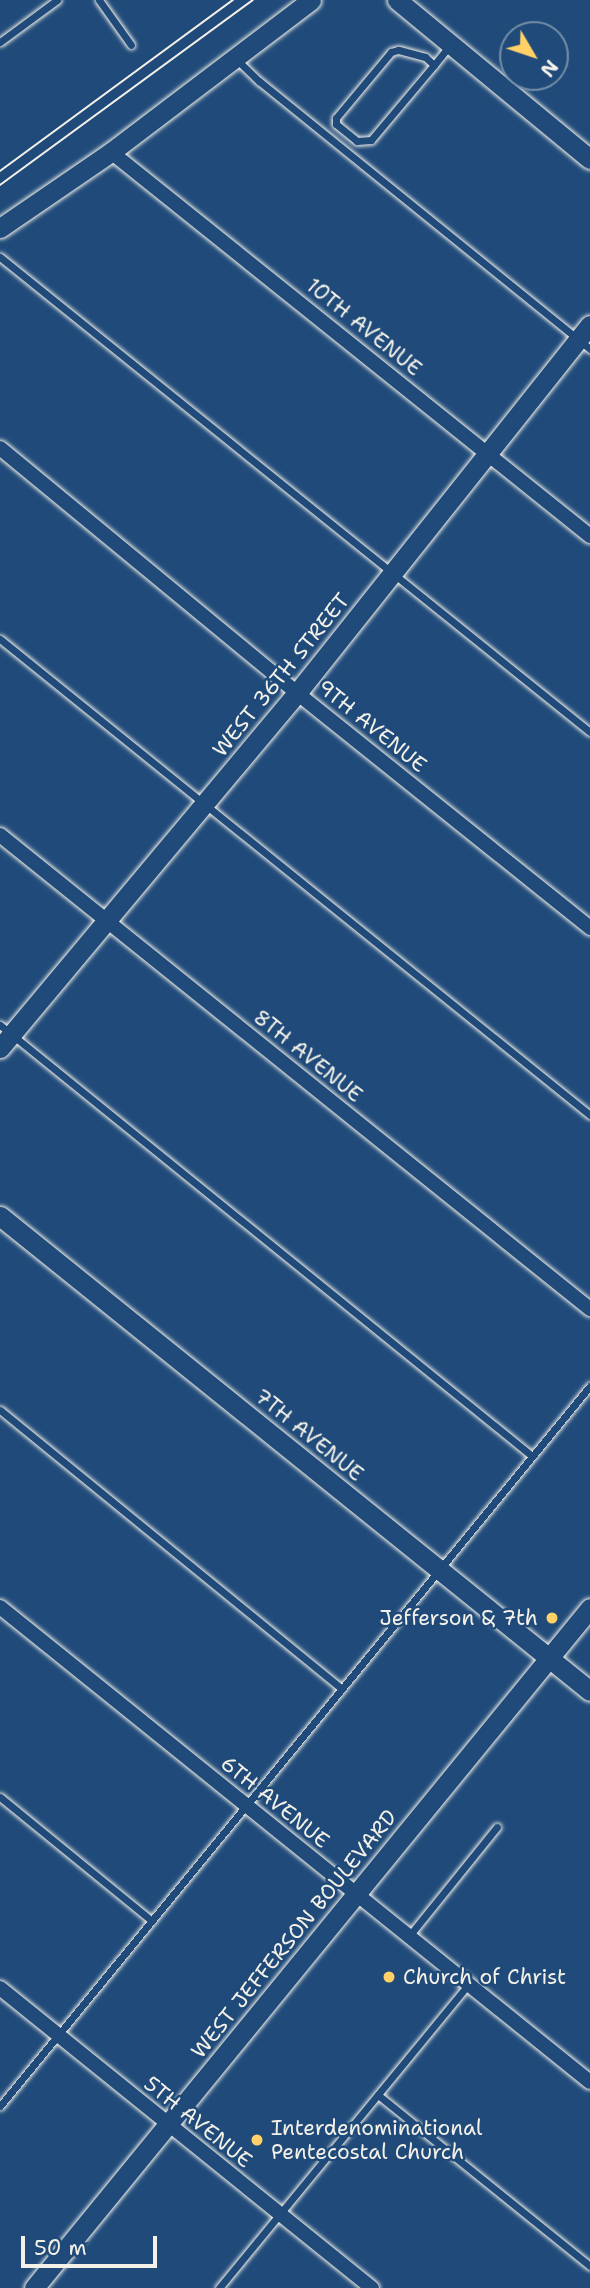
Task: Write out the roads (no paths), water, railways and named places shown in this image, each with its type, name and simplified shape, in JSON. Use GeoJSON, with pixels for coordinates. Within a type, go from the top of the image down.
{"type":"FeatureCollection","features":[{"type":"Feature","properties":{"kind":"street"},"geometry":{"type":"LineString","coordinates":[[0,228],[111,152],[311,0]]}},
{"type":"Feature","properties":{"kind":"street"},"geometry":{"type":"LineString","coordinates":[[397,0],[590,159]]}},
{"type":"Feature","properties":{"kind":"street","name":"10TH AVENUE"},"geometry":{"type":"LineString","coordinates":[[111,152],[590,536]]}},
{"type":"Feature","properties":{"kind":"street","name":"WEST 36TH STREET"},"geometry":{"type":"LineString","coordinates":[[4,1036],[106,921],[297,693],[586,338]]}},
{"type":"Feature","properties":{"kind":"street","name":"9TH AVENUE"},"geometry":{"type":"LineString","coordinates":[[0,448],[297,693],[590,928]]}},
{"type":"Feature","properties":{"kind":"street","name":"8TH AVENUE"},"geometry":{"type":"LineString","coordinates":[[0,835],[590,1309]]}},
{"type":"Feature","properties":{"kind":"street","name":"7TH AVENUE"},"geometry":{"type":"LineString","coordinates":[[0,1216],[590,1690]]}},
{"type":"Feature","properties":{"kind":"street","name":"6TH AVENUE"},"geometry":{"type":"LineString","coordinates":[[0,1607],[590,2082]]}},
{"type":"Feature","properties":{"kind":"street","name":"WEST JEFFERSON BOULEVARD"},"geometry":{"type":"LineString","coordinates":[[34,2288],[590,1608]]}},
{"type":"Feature","properties":{"kind":"street","name":"5TH AVENUE"},"geometry":{"type":"LineString","coordinates":[[0,1988],[372,2288]]}},
{"type":"Feature","properties":{"kind":"lane"},"geometry":{"type":"LineString","coordinates":[[0,42],[57,0]]}},
{"type":"Feature","properties":{"kind":"lane"},"geometry":{"type":"LineString","coordinates":[[99,0],[131,45]]}},
{"type":"Feature","properties":{"kind":"lane"},"geometry":{"type":"LineString","coordinates":[[434,65],[425,57],[391,52],[335,118],[336,124],[357,141],[371,140],[434,65],[451,44]]}},
{"type":"Feature","properties":{"kind":"lane"},"geometry":{"type":"LineString","coordinates":[[235,58],[259,81],[586,338]]}},
{"type":"Feature","properties":{"kind":"lane"},"geometry":{"type":"LineString","coordinates":[[0,257],[590,732]]}},
{"type":"Feature","properties":{"kind":"lane"},"geometry":{"type":"LineString","coordinates":[[0,639],[590,1115]]}},
{"type":"Feature","properties":{"kind":"lane"},"geometry":{"type":"LineString","coordinates":[[4,1036],[532,1456]]}},
{"type":"Feature","properties":{"kind":"lane"},"geometry":{"type":"LineString","coordinates":[[0,2106],[590,1386]]}},
{"type":"Feature","properties":{"kind":"lane"},"geometry":{"type":"LineString","coordinates":[[0,1410],[342,1689]]}},
{"type":"Feature","properties":{"kind":"lane"},"geometry":{"type":"LineString","coordinates":[[0,1797],[152,1921]]}},
{"type":"Feature","properties":{"kind":"lane"},"geometry":{"type":"LineString","coordinates":[[409,1936],[497,1827]]}},
{"type":"Feature","properties":{"kind":"lane"},"geometry":{"type":"LineString","coordinates":[[219,2288],[468,1985]]}},
{"type":"Feature","properties":{"kind":"lane"},"geometry":{"type":"LineString","coordinates":[[378,2095],[590,2266]]}},
{"type":"Feature","properties":{"kind":"tram line"},"geometry":{"type":"LineString","coordinates":[[0,171],[233,0]]}},
{"type":"Feature","properties":{"kind":"tram line"},"geometry":{"type":"LineString","coordinates":[[0,185],[253,0]]}},
{"type":"Feature","properties":{"kind":"place","name":"Jefferson & 7th"},"geometry":{"type":"Point","coordinates":[552,1618]}},
{"type":"Feature","properties":{"kind":"place","name":"Church of Christ"},"geometry":{"type":"Point","coordinates":[389,1977]}},
{"type":"Feature","properties":{"kind":"place","name":"Interdenominational Pentecostal Church"},"geometry":{"type":"Point","coordinates":[257,2140]}}]}
